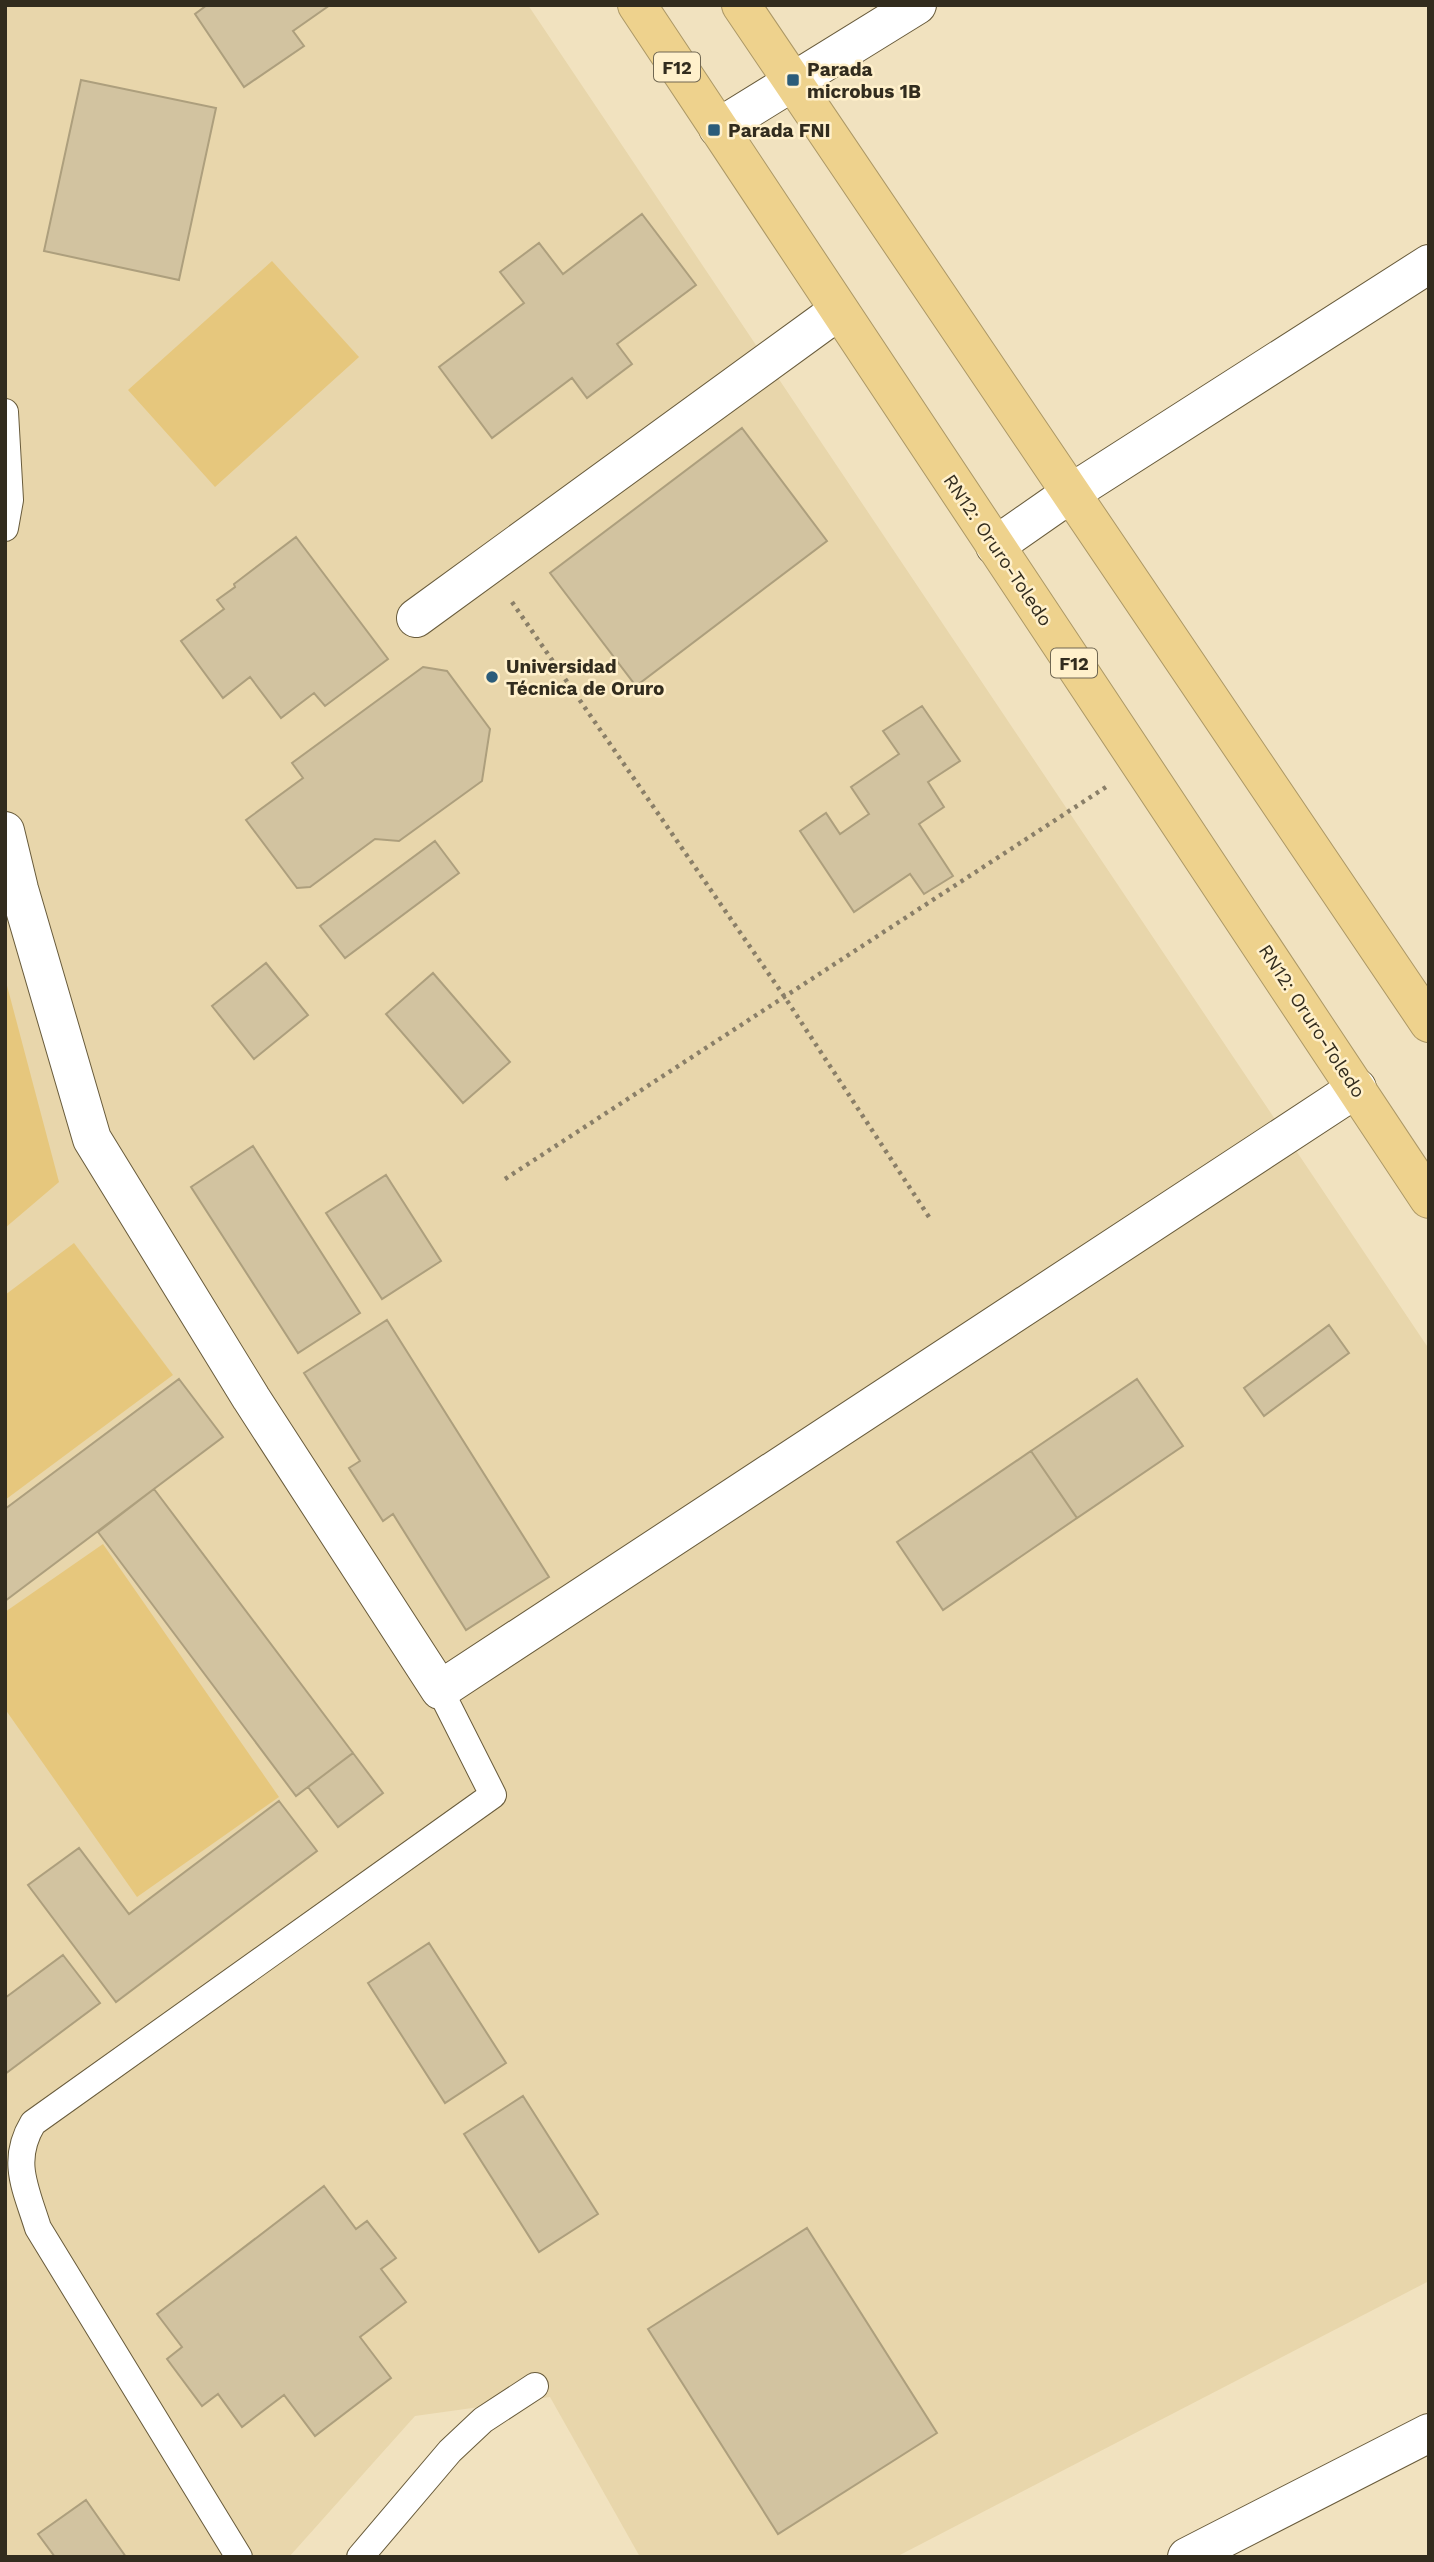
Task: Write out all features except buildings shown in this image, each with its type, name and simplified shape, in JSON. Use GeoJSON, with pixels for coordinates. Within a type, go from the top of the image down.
{"type":"FeatureCollection","features":[{"type":"Feature","properties":{"kind":"highway","name":"RN12: Oruro-Toledo"},"geometry":{"type":"LineString","coordinates":[[637,5],[1429,1199]]}},
{"type":"Feature","properties":{"kind":"highway"},"geometry":{"type":"LineString","coordinates":[[741,5],[1429,1023]]}},
{"type":"Feature","properties":{"kind":"street"},"geometry":{"type":"LineString","coordinates":[[718,128],[917,5]]}},
{"type":"Feature","properties":{"kind":"street"},"geometry":{"type":"LineString","coordinates":[[995,546],[1071,493],[1429,264]]}},
{"type":"Feature","properties":{"kind":"street"},"geometry":{"type":"LineString","coordinates":[[416,618],[838,311]]}},
{"type":"Feature","properties":{"kind":"street"},"geometry":{"type":"LineString","coordinates":[[5,831],[19,889],[92,1139],[251,1398],[440,1690],[1357,1088]]}},
{"type":"Feature","properties":{"kind":"street"},"geometry":{"type":"LineString","coordinates":[[1187,2557],[1429,2433]]}},
{"type":"Feature","properties":{"kind":"lane"},"geometry":{"type":"LineString","coordinates":[[5,412],[10,500],[5,528]]}},
{"type":"Feature","properties":{"kind":"lane"},"geometry":{"type":"LineString","coordinates":[[239,2557],[38,2228],[20,2168],[23,2141],[33,2123],[493,1795],[440,1690]]}},
{"type":"Feature","properties":{"kind":"lane"},"geometry":{"type":"LineString","coordinates":[[360,2557],[450,2451],[483,2420],[535,2386]]}},
{"type":"Feature","properties":{"kind":"path"},"geometry":{"type":"LineString","coordinates":[[512,601],[784,996],[930,1220]]}},
{"type":"Feature","properties":{"kind":"path"},"geometry":{"type":"LineString","coordinates":[[505,1179],[1141,763]]}},
{"type":"Feature","properties":{"kind":"shaded area","name":"Universidad Técnica de Oruro"},"geometry":{"type":"Polygon","coordinates":[[[5,5],[528,5],[1429,1349],[1429,2281],[896,2557],[640,2557],[550,2397],[415,2416],[289,2557],[5,2557],[5,5]]]}},
{"type":"Feature","properties":{"kind":"shaded area"},"geometry":{"type":"Polygon","coordinates":[[[272,261],[359,357],[215,487],[128,390],[272,261]]]}},
{"type":"Feature","properties":{"kind":"shaded area"},"geometry":{"type":"Polygon","coordinates":[[[5,978],[59,1182],[5,1228],[5,978]]]}},
{"type":"Feature","properties":{"kind":"shaded area"},"geometry":{"type":"Polygon","coordinates":[[[74,1243],[173,1375],[5,1500],[5,1295],[74,1243]]]}},
{"type":"Feature","properties":{"kind":"shaded area"},"geometry":{"type":"Polygon","coordinates":[[[103,1544],[279,1797],[137,1897],[5,1709],[5,1612],[103,1544]]]}},
{"type":"Feature","properties":{"kind":"place","name":"Parada microbus 1B"},"geometry":{"type":"Point","coordinates":[793,80]}},
{"type":"Feature","properties":{"kind":"place","name":"Parada FNI"},"geometry":{"type":"Point","coordinates":[714,130]}},
{"type":"Feature","properties":{"kind":"place","name":"Universidad Técnica de Oruro"},"geometry":{"type":"Point","coordinates":[492,677]}}]}
